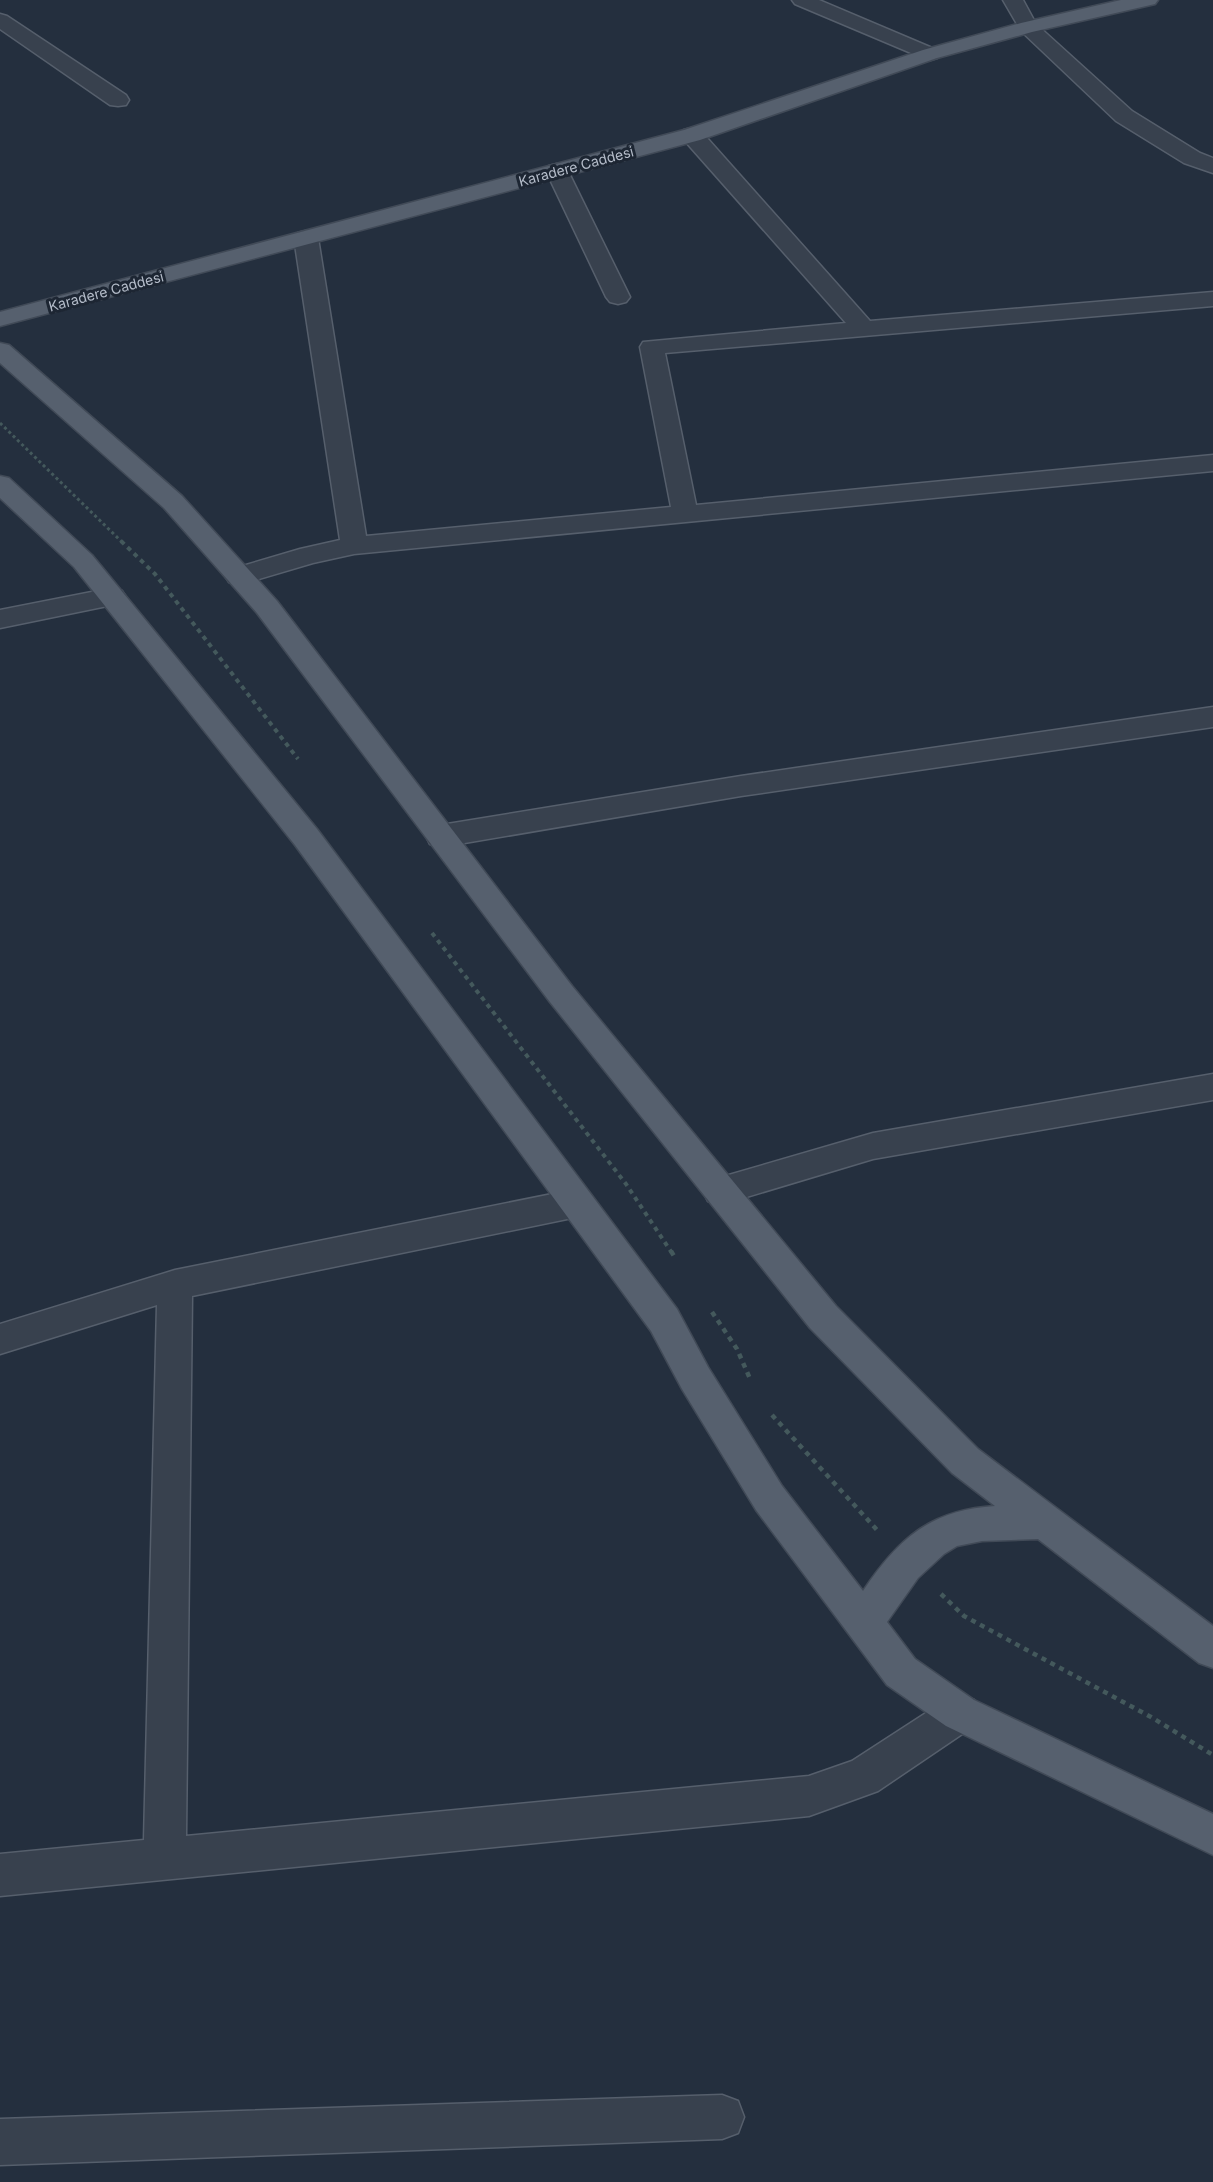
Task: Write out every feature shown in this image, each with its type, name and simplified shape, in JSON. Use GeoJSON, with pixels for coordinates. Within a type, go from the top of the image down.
{"type":"FeatureCollection","features":[{"type":"Feature","properties":{"kind":"main road","name":"Karadere Caddesi"},"geometry":{"type":"LineString","coordinates":[[0,319],[692,135],[930,54],[1028,27],[1148,0]]}},
{"type":"Feature","properties":{"kind":"main road"},"geometry":{"type":"LineString","coordinates":[[0,350],[173,502],[267,607],[561,994],[823,1317],[965,1461],[1213,1650]]}},
{"type":"Feature","properties":{"kind":"main road"},"geometry":{"type":"LineString","coordinates":[[0,484],[83,561],[306,837],[664,1320],[695,1378],[769,1498],[901,1672],[960,1713],[1213,1834]]}},
{"type":"Feature","properties":{"kind":"main road"},"geometry":{"type":"LineString","coordinates":[[863,1624],[908,1561],[927,1542],[944,1532],[963,1526],[1044,1522]]}},
{"type":"Feature","properties":{"kind":"street"},"geometry":{"type":"LineString","coordinates":[[802,0],[930,54]]}},
{"type":"Feature","properties":{"kind":"street"},"geometry":{"type":"LineString","coordinates":[[1013,0],[1028,27],[1124,117],[1192,158],[1213,166]]}},
{"type":"Feature","properties":{"kind":"street"},"geometry":{"type":"LineString","coordinates":[[0,20],[118,100]]}},
{"type":"Feature","properties":{"kind":"street"},"geometry":{"type":"LineString","coordinates":[[692,135],[863,328]]}},
{"type":"Feature","properties":{"kind":"street"},"geometry":{"type":"LineString","coordinates":[[556,171],[618,297]]}},
{"type":"Feature","properties":{"kind":"street"},"geometry":{"type":"LineString","coordinates":[[306,238],[313,270],[318,320],[349,490],[354,546]]}},
{"type":"Feature","properties":{"kind":"street"},"geometry":{"type":"LineString","coordinates":[[685,514],[652,347],[1213,299]]}},
{"type":"Feature","properties":{"kind":"street"},"geometry":{"type":"LineString","coordinates":[[239,576],[309,555],[354,546],[1213,463]]}},
{"type":"Feature","properties":{"kind":"street"},"geometry":{"type":"LineString","coordinates":[[0,620],[112,597]]}},
{"type":"Feature","properties":{"kind":"street"},"geometry":{"type":"LineString","coordinates":[[441,836],[741,786],[1213,717]]}},
{"type":"Feature","properties":{"kind":"street"},"geometry":{"type":"LineString","coordinates":[[720,1191],[873,1146],[1213,1087]]}},
{"type":"Feature","properties":{"kind":"street"},"geometry":{"type":"LineString","coordinates":[[0,1339],[175,1285],[577,1203]]}},
{"type":"Feature","properties":{"kind":"street"},"geometry":{"type":"LineString","coordinates":[[165,1858],[175,1285]]}},
{"type":"Feature","properties":{"kind":"street"},"geometry":{"type":"LineString","coordinates":[[0,1875],[809,1796],[864,1777],[960,1713]]}},
{"type":"Feature","properties":{"kind":"street"},"geometry":{"type":"LineString","coordinates":[[0,2142],[722,2117]]}},
{"type":"Feature","properties":{"kind":"path"},"geometry":{"type":"LineString","coordinates":[[0,423],[155,574],[300,762]]}},
{"type":"Feature","properties":{"kind":"path"},"geometry":{"type":"LineString","coordinates":[[430,930],[626,1184],[678,1262]]}},
{"type":"Feature","properties":{"kind":"path"},"geometry":{"type":"LineString","coordinates":[[711,1310],[737,1349],[756,1391]]}},
{"type":"Feature","properties":{"kind":"path"},"geometry":{"type":"LineString","coordinates":[[768,1411],[855,1508],[964,1616],[1151,1717],[1213,1755]]}}]}
